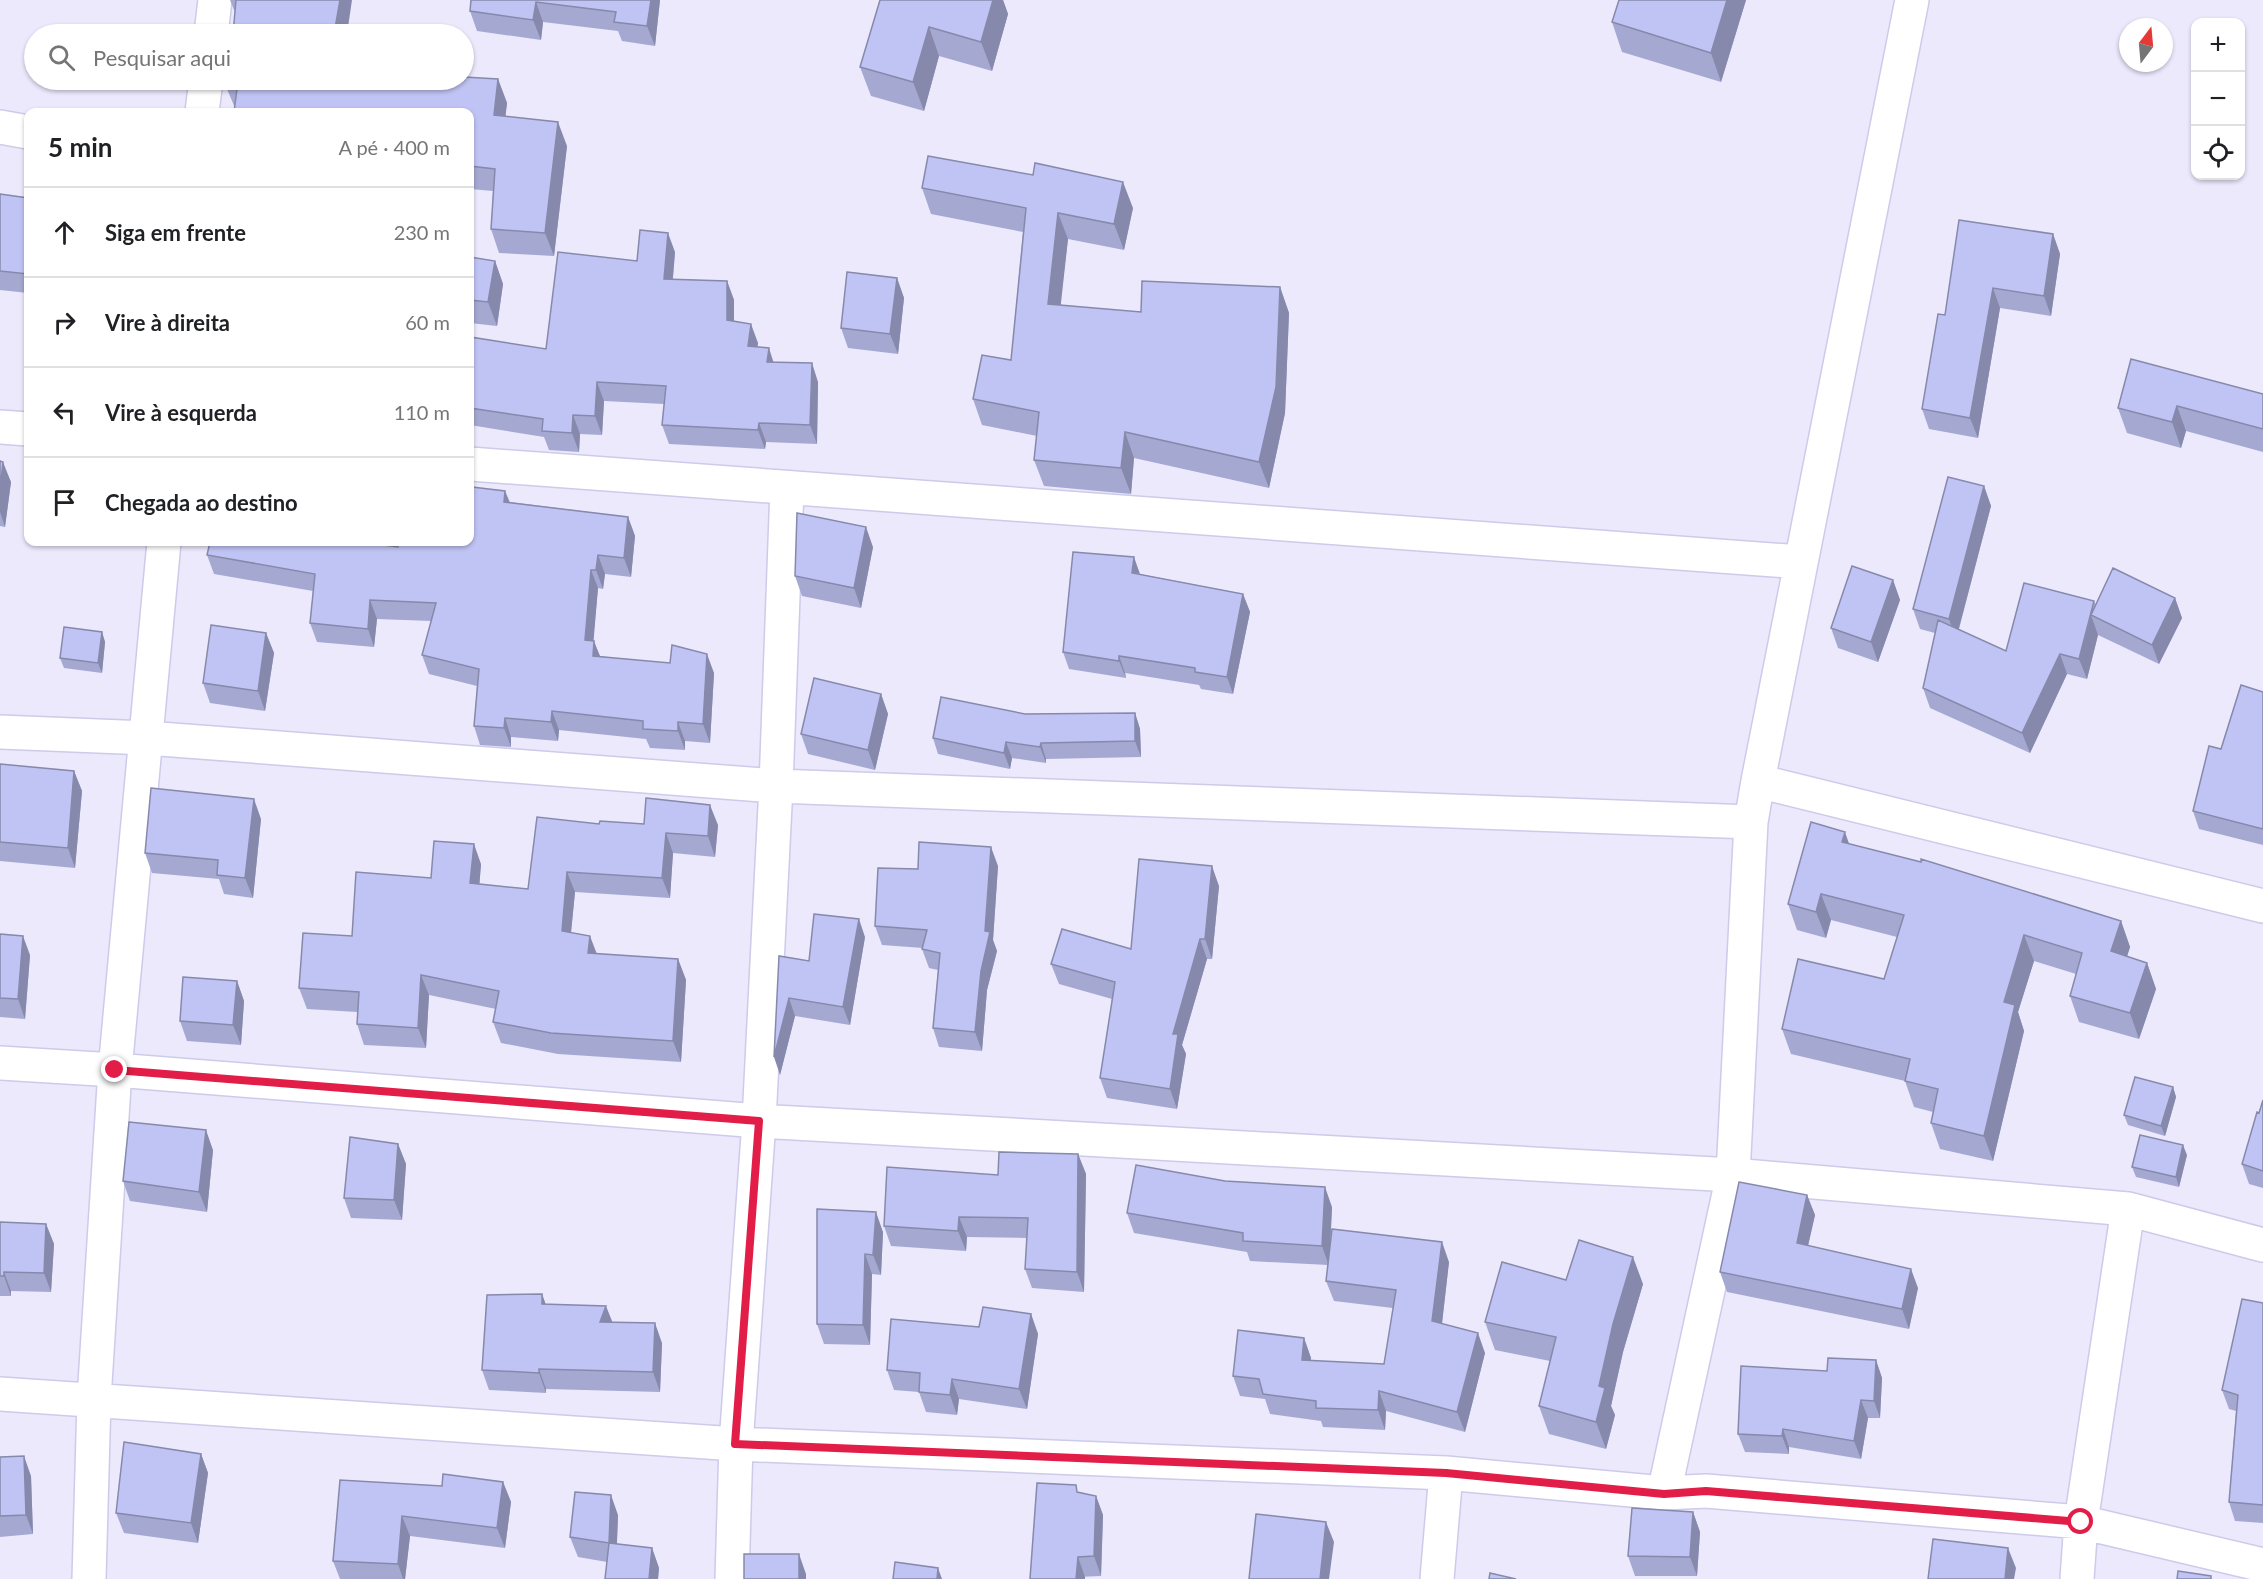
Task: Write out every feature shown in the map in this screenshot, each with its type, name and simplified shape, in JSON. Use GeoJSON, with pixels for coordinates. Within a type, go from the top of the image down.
{"type":"FeatureCollection","features":[{"type":"Feature","properties":{"kind":"street"},"geometry":{"type":"LineString","coordinates":[[212,24],[214,0]]}},
{"type":"Feature","properties":{"kind":"street"},"geometry":{"type":"LineString","coordinates":[[1664,1494],[1733,1175],[1751,822],[1912,0]]}},
{"type":"Feature","properties":{"kind":"street"},"geometry":{"type":"LineString","coordinates":[[202,108],[205,90]]}},
{"type":"Feature","properties":{"kind":"street"},"geometry":{"type":"LineString","coordinates":[[0,127],[24,131]]}},
{"type":"Feature","properties":{"kind":"street"},"geometry":{"type":"LineString","coordinates":[[0,427],[24,429]]}},
{"type":"Feature","properties":{"kind":"street"},"geometry":{"type":"LineString","coordinates":[[474,464],[1801,562]]}},
{"type":"Feature","properties":{"kind":"street"},"geometry":{"type":"LineString","coordinates":[[732,1579],[735,1444],[759,1121],[776,786],[787,488]]}},
{"type":"Feature","properties":{"kind":"street"},"geometry":{"type":"LineString","coordinates":[[89,1579],[94,1400],[115,1070],[164,546]]}},
{"type":"Feature","properties":{"kind":"street"},"geometry":{"type":"LineString","coordinates":[[0,732],[147,738],[776,786],[1751,822]]}},
{"type":"Feature","properties":{"kind":"street"},"geometry":{"type":"LineString","coordinates":[[1758,781],[2263,906]]}},
{"type":"Feature","properties":{"kind":"street"},"geometry":{"type":"LineString","coordinates":[[0,1063],[759,1121],[1733,1175],[2128,1209],[2263,1245]]}},
{"type":"Feature","properties":{"kind":"street"},"geometry":{"type":"LineString","coordinates":[[2077,1579],[2081,1522],[2128,1209]]}},
{"type":"Feature","properties":{"kind":"street"},"geometry":{"type":"LineString","coordinates":[[0,1394],[735,1444],[1446,1473],[1664,1494],[1706,1491],[2081,1522],[2263,1565]]}},
{"type":"Feature","properties":{"kind":"street"},"geometry":{"type":"LineString","coordinates":[[1437,1579],[1446,1473]]}},
{"type":"Feature","properties":{"kind":"building"},"geometry":{"type":"Polygon","coordinates":[[[236,0],[340,0],[336,24],[234,24],[236,0]]]}},
{"type":"Feature","properties":{"kind":"building"},"geometry":{"type":"Polygon","coordinates":[[[471,0],[651,0],[647,26],[614,22],[616,12],[536,2],[533,20],[470,11],[471,0]]]}},
{"type":"Feature","properties":{"kind":"building"},"geometry":{"type":"Polygon","coordinates":[[[880,0],[993,0],[981,42],[929,27],[913,82],[860,67],[880,0]]]}},
{"type":"Feature","properties":{"kind":"building"},"geometry":{"type":"Polygon","coordinates":[[[1619,0],[1727,0],[1711,53],[1612,22],[1619,0]]]}},
{"type":"Feature","properties":{"kind":"building"},"geometry":{"type":"Polygon","coordinates":[[[474,78],[498,79],[494,115],[558,122],[545,233],[491,229],[495,169],[474,166],[474,108],[235,108],[237,90],[474,90],[474,78]]]}},
{"type":"Feature","properties":{"kind":"building"},"geometry":{"type":"Polygon","coordinates":[[[928,156],[1033,175],[1035,163],[1123,182],[1114,224],[1058,213],[1048,304],[1141,312],[1142,281],[1280,287],[1276,387],[1259,462],[1125,432],[1121,468],[1034,460],[1039,412],[973,399],[982,355],[1011,360],[1026,208],[922,188],[928,156]]]}},
{"type":"Feature","properties":{"kind":"building"},"geometry":{"type":"Polygon","coordinates":[[[0,194],[24,197],[24,274],[0,271],[0,194]]]}},
{"type":"Feature","properties":{"kind":"building"},"geometry":{"type":"Polygon","coordinates":[[[1959,220],[2053,234],[2044,296],[1993,288],[1970,418],[1922,409],[1938,314],[1945,315],[1959,220]]]}},
{"type":"Feature","properties":{"kind":"building"},"geometry":{"type":"Polygon","coordinates":[[[640,230],[668,233],[664,279],[727,281],[727,320],[751,324],[748,346],[769,348],[767,362],[812,363],[810,425],[759,423],[758,430],[662,425],[666,386],[597,382],[595,416],[573,415],[572,433],[542,431],[543,419],[474,409],[474,338],[546,349],[558,252],[637,261],[640,230]]]}},
{"type":"Feature","properties":{"kind":"building"},"geometry":{"type":"Polygon","coordinates":[[[474,258],[495,261],[488,302],[474,300],[474,258]]]}},
{"type":"Feature","properties":{"kind":"building"},"geometry":{"type":"Polygon","coordinates":[[[847,272],[897,278],[890,334],[841,328],[847,272]]]}},
{"type":"Feature","properties":{"kind":"building"},"geometry":{"type":"Polygon","coordinates":[[[2131,359],[2263,394],[2263,429],[2177,406],[2172,422],[2118,408],[2131,359]]]}},
{"type":"Feature","properties":{"kind":"building"},"geometry":{"type":"Polygon","coordinates":[[[0,461],[3,462],[0,491],[0,461]]]}},
{"type":"Feature","properties":{"kind":"building"},"geometry":{"type":"Polygon","coordinates":[[[1948,477],[1984,486],[1949,619],[1913,609],[1948,477]]]}},
{"type":"Feature","properties":{"kind":"building"},"geometry":{"type":"Polygon","coordinates":[[[474,487],[505,491],[504,502],[628,517],[624,558],[598,555],[596,570],[591,570],[585,640],[594,641],[593,656],[670,663],[672,645],[707,654],[703,724],[678,722],[678,731],[643,729],[643,721],[552,711],[551,722],[505,718],[504,728],[474,726],[479,669],[422,655],[436,603],[370,600],[368,629],[310,623],[315,574],[207,555],[209,546],[474,546],[474,487]]]}},
{"type":"Feature","properties":{"kind":"building"},"geometry":{"type":"Polygon","coordinates":[[[797,513],[866,527],[854,588],[795,576],[797,513]]]}},
{"type":"Feature","properties":{"kind":"building"},"geometry":{"type":"Polygon","coordinates":[[[1073,552],[1134,557],[1132,573],[1243,594],[1227,677],[1195,672],[1195,668],[1119,656],[1119,661],[1063,652],[1073,552]]]}},
{"type":"Feature","properties":{"kind":"building"},"geometry":{"type":"Polygon","coordinates":[[[1852,566],[1893,580],[1871,642],[1831,628],[1852,566]]]}},
{"type":"Feature","properties":{"kind":"building"},"geometry":{"type":"Polygon","coordinates":[[[2113,568],[2175,598],[2152,645],[2091,615],[2113,568]]]}},
{"type":"Feature","properties":{"kind":"building"},"geometry":{"type":"Polygon","coordinates":[[[2024,583],[2094,601],[2079,659],[2060,654],[2022,733],[1923,688],[1938,620],[2006,651],[2024,583]]]}},
{"type":"Feature","properties":{"kind":"building"},"geometry":{"type":"Polygon","coordinates":[[[211,625],[266,633],[258,691],[203,683],[211,625]]]}},
{"type":"Feature","properties":{"kind":"building"},"geometry":{"type":"Polygon","coordinates":[[[64,627],[102,632],[98,663],[60,658],[64,627]]]}},
{"type":"Feature","properties":{"kind":"building"},"geometry":{"type":"Polygon","coordinates":[[[814,678],[881,694],[868,750],[801,734],[814,678]]]}},
{"type":"Feature","properties":{"kind":"building"},"geometry":{"type":"Polygon","coordinates":[[[2241,685],[2263,692],[2263,829],[2193,811],[2209,746],[2221,749],[2241,685]]]}},
{"type":"Feature","properties":{"kind":"building"},"geometry":{"type":"Polygon","coordinates":[[[941,697],[1025,714],[1135,713],[1135,741],[1041,743],[1040,747],[1006,742],[1004,753],[933,738],[941,697]]]}},
{"type":"Feature","properties":{"kind":"building"},"geometry":{"type":"Polygon","coordinates":[[[0,764],[74,771],[68,848],[0,842],[0,764]]]}},
{"type":"Feature","properties":{"kind":"building"},"geometry":{"type":"Polygon","coordinates":[[[151,788],[254,799],[245,878],[217,875],[218,860],[145,853],[151,788]]]}},
{"type":"Feature","properties":{"kind":"building"},"geometry":{"type":"Polygon","coordinates":[[[646,798],[710,805],[708,836],[666,833],[662,878],[567,872],[562,931],[590,936],[588,953],[678,959],[673,1041],[551,1033],[493,1022],[499,991],[421,975],[418,1028],[357,1024],[359,992],[299,988],[303,933],[352,936],[356,872],[431,878],[434,841],[474,844],[470,883],[528,889],[537,817],[599,824],[600,821],[644,824],[646,798]]]}},
{"type":"Feature","properties":{"kind":"building"},"geometry":{"type":"Polygon","coordinates":[[[1811,822],[1845,832],[1842,842],[1921,862],[1921,859],[2121,921],[2111,951],[2147,963],[2130,1013],[2070,996],[2082,953],[2024,935],[2004,1002],[2015,1005],[1984,1136],[1931,1123],[1938,1089],[1905,1081],[1910,1059],[1782,1029],[1798,959],[1884,979],[1904,915],[1821,894],[1816,912],[1788,904],[1811,822]]]}},
{"type":"Feature","properties":{"kind":"building"},"geometry":{"type":"Polygon","coordinates":[[[919,842],[991,847],[985,931],[990,932],[981,971],[975,1032],[933,1028],[940,953],[922,949],[927,930],[875,926],[878,868],[918,869],[919,842]]]}},
{"type":"Feature","properties":{"kind":"building"},"geometry":{"type":"Polygon","coordinates":[[[1139,859],[1212,866],[1205,939],[1200,939],[1173,1034],[1178,1034],[1170,1089],[1100,1078],[1115,982],[1051,964],[1062,929],[1131,949],[1139,859]]]}},
{"type":"Feature","properties":{"kind":"building"},"geometry":{"type":"Polygon","coordinates":[[[814,914],[859,919],[843,1007],[789,998],[774,1057],[779,956],[809,961],[814,914]]]}},
{"type":"Feature","properties":{"kind":"building"},"geometry":{"type":"Polygon","coordinates":[[[0,934],[23,936],[18,999],[0,998],[0,934]]]}},
{"type":"Feature","properties":{"kind":"building"},"geometry":{"type":"Polygon","coordinates":[[[183,977],[237,981],[233,1025],[180,1021],[183,977]]]}},
{"type":"Feature","properties":{"kind":"building"},"geometry":{"type":"Polygon","coordinates":[[[2135,1077],[2173,1087],[2161,1126],[2124,1115],[2135,1077]]]}},
{"type":"Feature","properties":{"kind":"building"},"geometry":{"type":"Polygon","coordinates":[[[2263,1100],[2263,1171],[2242,1164],[2257,1112],[2259,1113],[2263,1100]]]}},
{"type":"Feature","properties":{"kind":"building"},"geometry":{"type":"Polygon","coordinates":[[[129,1122],[206,1130],[199,1192],[123,1181],[129,1122]]]}},
{"type":"Feature","properties":{"kind":"building"},"geometry":{"type":"Polygon","coordinates":[[[2140,1135],[2183,1145],[2176,1177],[2132,1167],[2140,1135]]]}},
{"type":"Feature","properties":{"kind":"building"},"geometry":{"type":"Polygon","coordinates":[[[350,1137],[398,1144],[394,1200],[344,1198],[350,1137]]]}},
{"type":"Feature","properties":{"kind":"building"},"geometry":{"type":"Polygon","coordinates":[[[999,1152],[1078,1154],[1077,1272],[1025,1269],[1028,1218],[959,1217],[958,1231],[884,1226],[887,1167],[998,1175],[999,1152]]]}},
{"type":"Feature","properties":{"kind":"building"},"geometry":{"type":"Polygon","coordinates":[[[1136,1165],[1225,1181],[1325,1187],[1322,1246],[1243,1241],[1243,1233],[1127,1213],[1136,1165]]]}},
{"type":"Feature","properties":{"kind":"building"},"geometry":{"type":"Polygon","coordinates":[[[1739,1182],[1807,1195],[1797,1243],[1911,1269],[1902,1309],[1720,1272],[1739,1182]]]}},
{"type":"Feature","properties":{"kind":"building"},"geometry":{"type":"Polygon","coordinates":[[[817,1209],[876,1212],[873,1255],[865,1254],[863,1325],[817,1324],[817,1209]]]}},
{"type":"Feature","properties":{"kind":"building"},"geometry":{"type":"Polygon","coordinates":[[[0,1222],[46,1224],[44,1273],[4,1272],[4,1276],[0,1276],[0,1222]]]}},
{"type":"Feature","properties":{"kind":"building"},"geometry":{"type":"Polygon","coordinates":[[[1332,1229],[1442,1242],[1432,1321],[1478,1333],[1457,1412],[1379,1391],[1378,1410],[1316,1408],[1316,1401],[1263,1394],[1259,1379],[1233,1376],[1238,1330],[1304,1338],[1302,1360],[1384,1364],[1396,1290],[1326,1281],[1332,1229]]]}},
{"type":"Feature","properties":{"kind":"building"},"geometry":{"type":"Polygon","coordinates":[[[1579,1240],[1633,1257],[1613,1324],[1599,1386],[1605,1388],[1596,1422],[1539,1406],[1556,1337],[1485,1322],[1502,1262],[1566,1280],[1579,1240]]]}},
{"type":"Feature","properties":{"kind":"building"},"geometry":{"type":"Polygon","coordinates":[[[542,1294],[542,1304],[606,1306],[600,1322],[655,1323],[653,1372],[539,1369],[539,1373],[482,1370],[487,1295],[542,1294]]]}},
{"type":"Feature","properties":{"kind":"building"},"geometry":{"type":"Polygon","coordinates":[[[2242,1299],[2263,1303],[2263,1505],[2229,1502],[2238,1395],[2222,1390],[2242,1299]]]}},
{"type":"Feature","properties":{"kind":"building"},"geometry":{"type":"Polygon","coordinates":[[[983,1307],[1031,1314],[1019,1389],[952,1379],[950,1395],[919,1392],[920,1373],[887,1370],[891,1319],[979,1327],[983,1307]]]}},
{"type":"Feature","properties":{"kind":"building"},"geometry":{"type":"Polygon","coordinates":[[[1828,1358],[1876,1360],[1874,1401],[1861,1400],[1854,1441],[1783,1429],[1782,1436],[1738,1434],[1741,1366],[1827,1371],[1828,1358]]]}},
{"type":"Feature","properties":{"kind":"building"},"geometry":{"type":"Polygon","coordinates":[[[124,1442],[201,1454],[191,1523],[116,1513],[124,1442]]]}},
{"type":"Feature","properties":{"kind":"building"},"geometry":{"type":"Polygon","coordinates":[[[24,1456],[26,1515],[0,1516],[0,1457],[24,1456]]]}},
{"type":"Feature","properties":{"kind":"building"},"geometry":{"type":"Polygon","coordinates":[[[443,1474],[503,1482],[497,1528],[402,1516],[398,1564],[333,1561],[340,1480],[442,1486],[443,1474]]]}},
{"type":"Feature","properties":{"kind":"building"},"geometry":{"type":"Polygon","coordinates":[[[1037,1483],[1076,1485],[1077,1492],[1096,1496],[1094,1556],[1078,1557],[1076,1579],[1030,1579],[1037,1483]]]}},
{"type":"Feature","properties":{"kind":"building"},"geometry":{"type":"Polygon","coordinates":[[[575,1492],[611,1495],[609,1543],[570,1537],[575,1492]]]}},
{"type":"Feature","properties":{"kind":"building"},"geometry":{"type":"Polygon","coordinates":[[[1632,1508],[1693,1512],[1690,1557],[1628,1556],[1632,1508]]]}},
{"type":"Feature","properties":{"kind":"building"},"geometry":{"type":"Polygon","coordinates":[[[1256,1514],[1326,1522],[1320,1579],[1249,1579],[1256,1514]]]}},
{"type":"Feature","properties":{"kind":"building"},"geometry":{"type":"Polygon","coordinates":[[[1933,1539],[2008,1548],[2005,1579],[1928,1579],[1933,1539]]]}},
{"type":"Feature","properties":{"kind":"building"},"geometry":{"type":"Polygon","coordinates":[[[609,1543],[652,1548],[649,1579],[605,1579],[609,1543]]]}},
{"type":"Feature","properties":{"kind":"building"},"geometry":{"type":"Polygon","coordinates":[[[744,1554],[799,1554],[799,1579],[744,1579],[744,1554]]]}},
{"type":"Feature","properties":{"kind":"building"},"geometry":{"type":"Polygon","coordinates":[[[895,1562],[938,1568],[937,1579],[893,1579],[895,1562]]]}},
{"type":"Feature","properties":{"kind":"building"},"geometry":{"type":"Polygon","coordinates":[[[2178,1571],[2211,1576],[2211,1579],[2177,1579],[2178,1571]]]}},
{"type":"Feature","properties":{"kind":"building"},"geometry":{"type":"Polygon","coordinates":[[[1490,1573],[1516,1579],[1489,1579],[1490,1573]]]}},
{"type":"Feature","properties":{"kind":"route"},"geometry":{"type":"LineString","coordinates":[[115,1070],[759,1121],[735,1444],[1446,1473],[1664,1494],[1706,1491],[2081,1522]]}}]}
